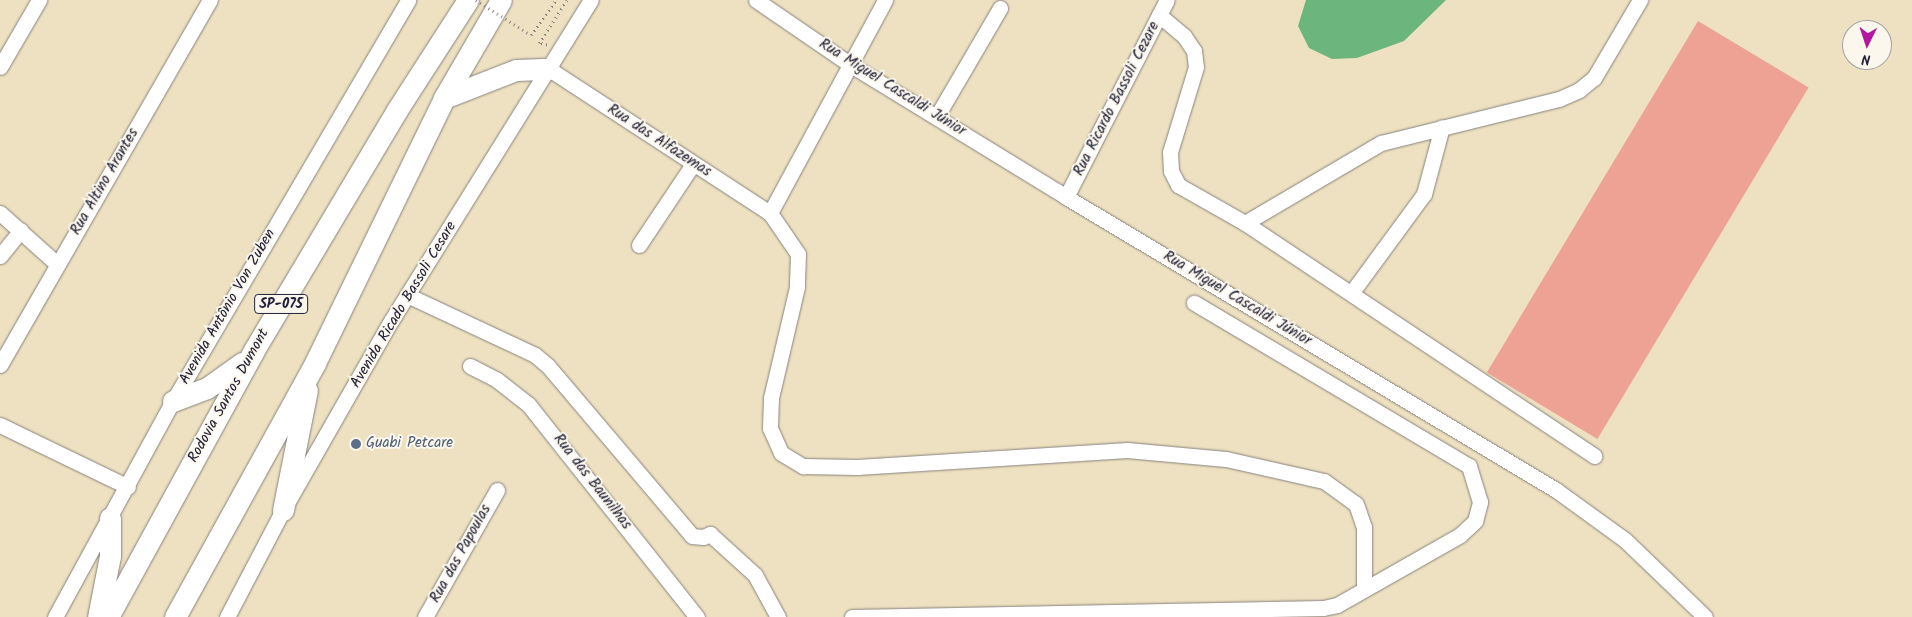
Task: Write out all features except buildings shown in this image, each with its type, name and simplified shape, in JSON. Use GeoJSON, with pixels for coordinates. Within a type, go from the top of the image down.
{"type":"FeatureCollection","features":[{"type":"Feature","properties":{"kind":"highway","name":"Rodovia Santos Dumont"},"geometry":{"type":"LineString","coordinates":[[108,617],[254,350],[397,110],[468,0]]}},
{"type":"Feature","properties":{"kind":"highway"},"geometry":{"type":"LineString","coordinates":[[175,617],[315,363],[444,98],[501,0]]}},
{"type":"Feature","properties":{"kind":"highway"},"geometry":{"type":"LineString","coordinates":[[444,98],[516,70],[549,69]]}},
{"type":"Feature","properties":{"kind":"highway"},"geometry":{"type":"LineString","coordinates":[[173,401],[220,381],[254,350]]}},
{"type":"Feature","properties":{"kind":"highway"},"geometry":{"type":"LineString","coordinates":[[282,510],[294,447],[315,363]]}},
{"type":"Feature","properties":{"kind":"highway"},"geometry":{"type":"LineString","coordinates":[[98,617],[110,556],[110,518]]}},
{"type":"Feature","properties":{"kind":"street"},"geometry":{"type":"LineString","coordinates":[[0,67],[39,0]]}},
{"type":"Feature","properties":{"kind":"street","name":"Rua Altino Arantes"},"geometry":{"type":"LineString","coordinates":[[0,365],[210,0]]}},
{"type":"Feature","properties":{"kind":"street","name":"Avenida Antônio Von Zuben"},"geometry":{"type":"LineString","coordinates":[[55,617],[128,487],[173,401],[408,0]]}},
{"type":"Feature","properties":{"kind":"street","name":"Avenida Ricado Bassoli Cesare"},"geometry":{"type":"LineString","coordinates":[[228,617],[282,510],[406,295],[591,0]]}},
{"type":"Feature","properties":{"kind":"street","name":"Rua Miguel Cascaldi Júnior"},"geometry":{"type":"LineString","coordinates":[[756,0],[851,65],[937,116],[1066,197],[1556,490],[1626,540],[1704,617]]}},
{"type":"Feature","properties":{"kind":"street"},"geometry":{"type":"LineString","coordinates":[[886,0],[770,213],[798,254],[800,267],[771,398],[770,428],[781,453],[803,466],[858,467],[1127,450],[1226,459],[1324,481],[1356,504],[1364,527],[1364,589]]}},
{"type":"Feature","properties":{"kind":"street","name":"Rua Ricardo Bassoli Cezare"},"geometry":{"type":"LineString","coordinates":[[1066,197],[1167,0]]}},
{"type":"Feature","properties":{"kind":"street"},"geometry":{"type":"LineString","coordinates":[[1245,223],[1381,143],[1559,99],[1579,90],[1594,78],[1640,0]]}},
{"type":"Feature","properties":{"kind":"street"},"geometry":{"type":"LineString","coordinates":[[937,116],[1000,8]]}},
{"type":"Feature","properties":{"kind":"street"},"geometry":{"type":"LineString","coordinates":[[1159,16],[1184,36],[1194,51],[1196,67],[1170,152],[1171,171],[1178,185],[1245,223],[1352,292],[1594,456]]}},
{"type":"Feature","properties":{"kind":"street","name":"Rua das Alfazemas"},"geometry":{"type":"LineString","coordinates":[[549,69],[770,213]]}},
{"type":"Feature","properties":{"kind":"street"},"geometry":{"type":"LineString","coordinates":[[1352,292],[1424,194],[1430,178],[1442,127]]}},
{"type":"Feature","properties":{"kind":"street"},"geometry":{"type":"LineString","coordinates":[[639,245],[693,164]]}},
{"type":"Feature","properties":{"kind":"street"},"geometry":{"type":"LineString","coordinates":[[0,213],[57,264]]}},
{"type":"Feature","properties":{"kind":"street"},"geometry":{"type":"LineString","coordinates":[[0,256],[21,230]]}},
{"type":"Feature","properties":{"kind":"street"},"geometry":{"type":"LineString","coordinates":[[406,295],[542,360],[692,536],[703,537],[710,534],[755,575],[778,617]]}},
{"type":"Feature","properties":{"kind":"street"},"geometry":{"type":"LineString","coordinates":[[852,617],[1323,608],[1336,605],[1460,535],[1475,521],[1480,502],[1469,466],[1194,303]]}},
{"type":"Feature","properties":{"kind":"street","name":"Rua das Baunilhas"},"geometry":{"type":"LineString","coordinates":[[470,366],[497,380],[528,404],[697,617]]}},
{"type":"Feature","properties":{"kind":"street"},"geometry":{"type":"LineString","coordinates":[[0,425],[128,487]]}},
{"type":"Feature","properties":{"kind":"street","name":"Rua das Papoulas"},"geometry":{"type":"LineString","coordinates":[[425,617],[497,490]]}},
{"type":"Feature","properties":{"kind":"path"},"geometry":{"type":"LineString","coordinates":[[476,0],[531,35],[556,0]]}},
{"type":"Feature","properties":{"kind":"path"},"geometry":{"type":"LineString","coordinates":[[561,49],[539,43],[567,0]]}},
{"type":"Feature","properties":{"kind":"green space"},"geometry":{"type":"Polygon","coordinates":[[[1306,0],[1446,0],[1404,41],[1357,58],[1332,59],[1309,48],[1298,26],[1306,0]]]}},
{"type":"Feature","properties":{"kind":"place","name":"Guabi Petcare"},"geometry":{"type":"Point","coordinates":[356,444]}}]}
